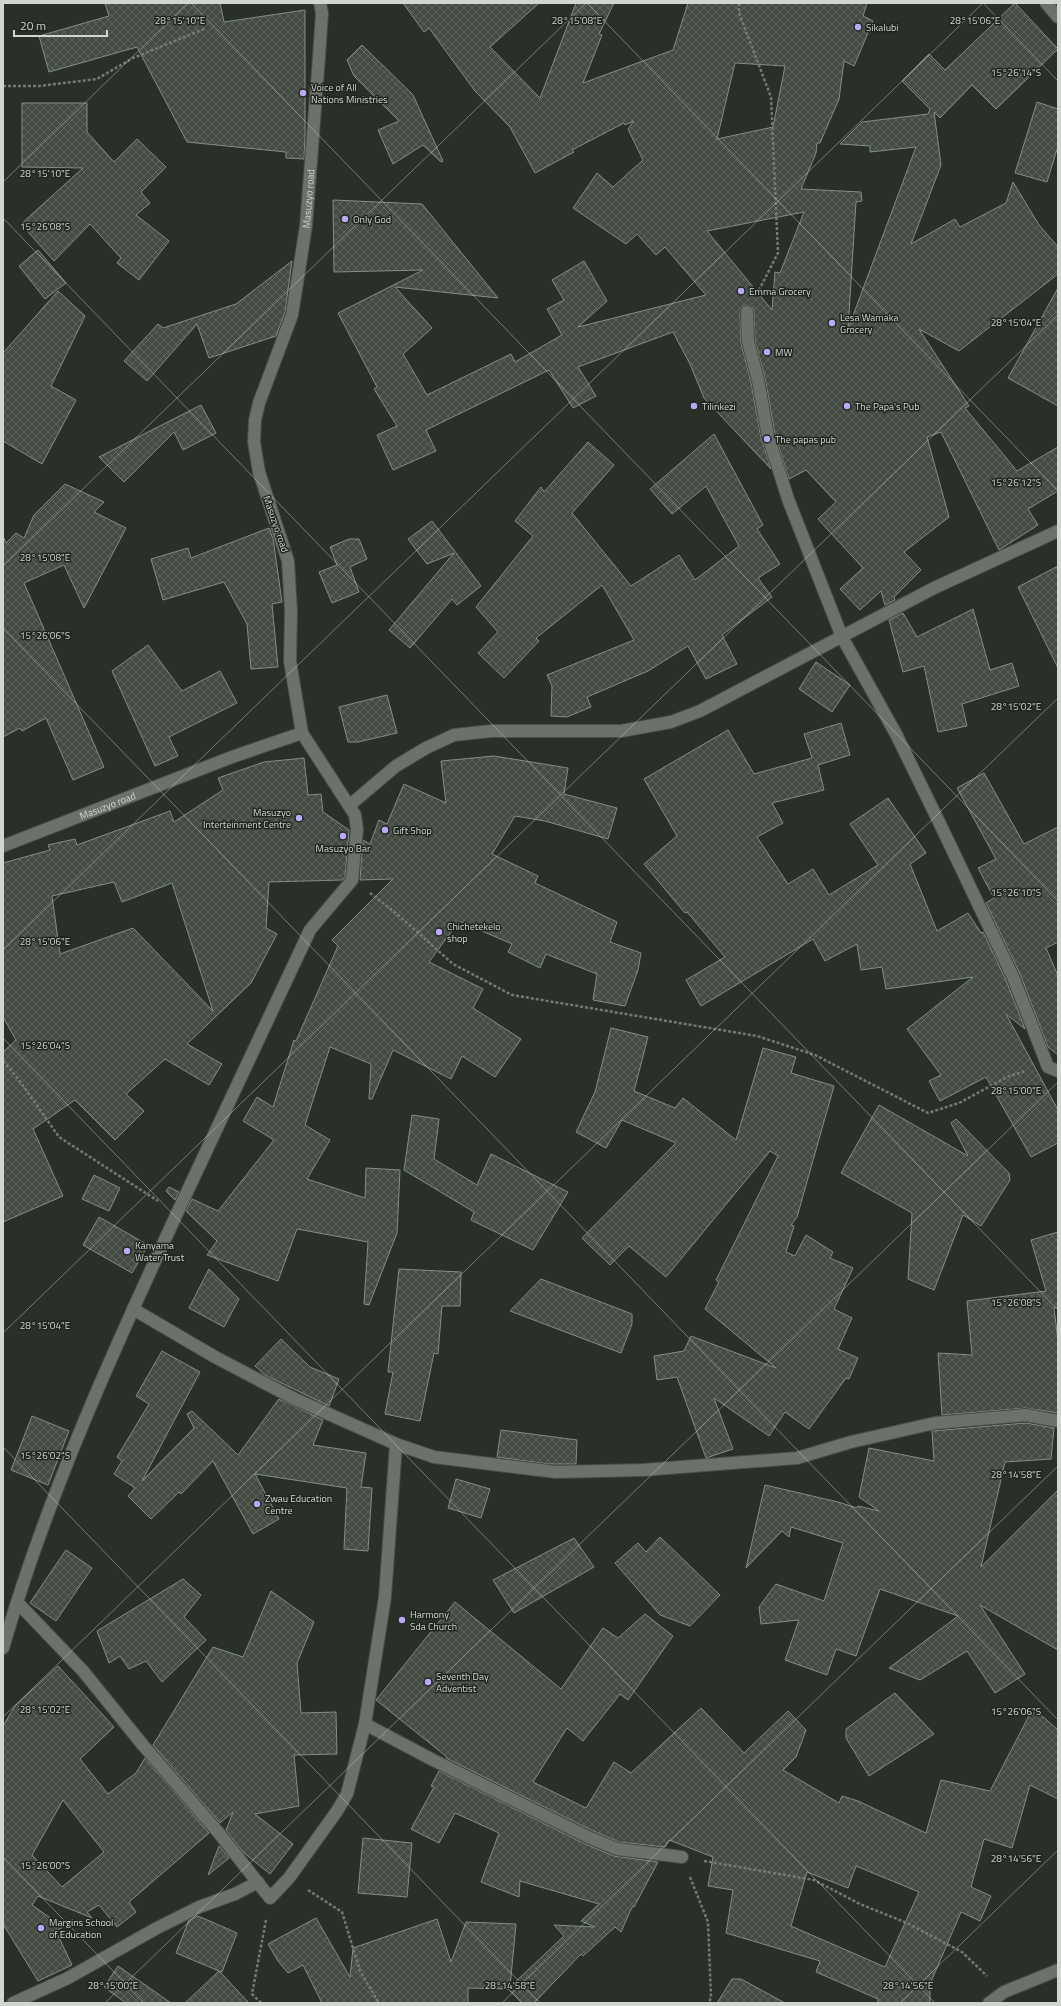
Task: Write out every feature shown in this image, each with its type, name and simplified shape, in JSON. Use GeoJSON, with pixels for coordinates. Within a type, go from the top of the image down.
{"type":"FeatureCollection","features":[{"type":"Feature","properties":{"kind":"street","name":"Masuzyo road"},"geometry":{"type":"LineString","coordinates":[[3,846],[232,757],[302,733],[290,661],[291,611],[288,561],[259,472],[254,442],[255,420],[259,403],[292,314],[306,226],[322,13],[320,3]]}},
{"type":"Feature","properties":{"kind":"street"},"geometry":{"type":"LineString","coordinates":[[1046,3],[1058,18]]}},
{"type":"Feature","properties":{"kind":"street"},"geometry":{"type":"LineString","coordinates":[[747,312],[748,341],[758,380],[768,436],[788,499],[842,637],[896,734],[940,824],[1013,977],[1053,1069]]}},
{"type":"Feature","properties":{"kind":"street"},"geometry":{"type":"LineString","coordinates":[[350,805],[396,766],[426,748],[454,735],[491,731],[621,731],[671,722],[700,711],[934,588],[1058,531]]}},
{"type":"Feature","properties":{"kind":"street"},"geometry":{"type":"LineString","coordinates":[[3,1648],[17,1602],[54,1495],[133,1308],[310,930],[352,880],[357,829],[355,815],[350,805],[302,733]]}},
{"type":"Feature","properties":{"kind":"street"},"geometry":{"type":"LineString","coordinates":[[133,1308],[215,1357],[295,1399],[396,1444],[434,1457],[556,1472],[644,1470],[797,1458],[852,1442],[935,1423],[1026,1415],[1058,1421]]}},
{"type":"Feature","properties":{"kind":"street"},"geometry":{"type":"LineString","coordinates":[[17,1602],[82,1671],[142,1744],[218,1832],[270,1898],[289,1878],[337,1811],[347,1794],[365,1724],[385,1597],[396,1444]]}},
{"type":"Feature","properties":{"kind":"street"},"geometry":{"type":"LineString","coordinates":[[365,1724],[433,1760],[588,1837],[617,1849],[682,1857]]}},
{"type":"Feature","properties":{"kind":"street"},"geometry":{"type":"LineString","coordinates":[[13,2003],[68,1978],[157,1928],[199,1907],[235,1894],[258,1882]]}},
{"type":"Feature","properties":{"kind":"street"},"geometry":{"type":"LineString","coordinates":[[990,2003],[1004,1992],[1058,1970]]}},
{"type":"Feature","properties":{"kind":"path"},"geometry":{"type":"LineString","coordinates":[[739,3],[739,13],[771,97],[778,253],[747,312]]}},
{"type":"Feature","properties":{"kind":"path"},"geometry":{"type":"LineString","coordinates":[[3,86],[39,86],[97,79],[134,58],[204,28]]}},
{"type":"Feature","properties":{"kind":"path"},"geometry":{"type":"LineString","coordinates":[[352,880],[397,914],[453,964],[512,995],[757,1036],[815,1055],[928,1113],[959,1103],[1009,1076],[1032,1069],[1053,1069]]}},
{"type":"Feature","properties":{"kind":"path"},"geometry":{"type":"LineString","coordinates":[[3,1061],[19,1080],[59,1138],[178,1213]]}},
{"type":"Feature","properties":{"kind":"path"},"geometry":{"type":"LineString","coordinates":[[682,1857],[814,1880],[860,1904],[908,1923],[962,1952],[1004,1992]]}},
{"type":"Feature","properties":{"kind":"path"},"geometry":{"type":"LineString","coordinates":[[682,1857],[708,1922],[711,1997],[709,2003]]}},
{"type":"Feature","properties":{"kind":"path"},"geometry":{"type":"LineString","coordinates":[[289,1878],[342,1912],[360,1971],[379,2003]]}},
{"type":"Feature","properties":{"kind":"path"},"geometry":{"type":"LineString","coordinates":[[261,2003],[252,1994],[270,1898]]}},
{"type":"Feature","properties":{"kind":"building"},"geometry":{"type":"Polygon","coordinates":[[[105,3],[220,3],[224,22],[305,10],[304,159],[286,158],[286,152],[187,142],[137,47],[49,72],[39,36],[109,16],[105,3]]]}},
{"type":"Feature","properties":{"kind":"building"},"geometry":{"type":"Polygon","coordinates":[[[403,3],[539,3],[490,47],[540,98],[576,3],[614,3],[599,34],[602,35],[583,83],[673,50],[688,3],[867,3],[863,16],[873,21],[854,66],[844,61],[839,99],[820,143],[817,143],[816,153],[801,189],[861,192],[862,201],[856,202],[848,329],[916,147],[870,152],[870,146],[840,144],[862,122],[928,114],[930,109],[902,81],[929,54],[945,70],[1015,3],[1058,49],[996,109],[972,85],[940,118],[934,112],[941,165],[911,244],[955,219],[960,227],[1006,203],[1013,182],[1039,225],[1058,247],[1058,274],[959,351],[919,329],[969,406],[965,408],[1017,471],[1058,447],[1058,491],[1028,509],[1038,525],[999,550],[941,432],[927,437],[949,517],[904,552],[921,570],[894,597],[895,600],[885,605],[881,591],[860,610],[840,589],[863,568],[818,519],[836,502],[806,470],[789,479],[775,434],[765,378],[755,340],[754,311],[753,308],[747,305],[743,306],[740,312],[741,343],[751,382],[761,438],[771,469],[704,398],[690,364],[673,332],[578,367],[596,396],[573,408],[549,370],[426,430],[436,451],[393,470],[377,435],[397,426],[374,389],[377,387],[338,313],[423,270],[334,272],[333,200],[422,204],[498,298],[395,287],[432,328],[403,354],[427,395],[511,354],[515,362],[562,335],[547,309],[564,300],[552,280],[584,261],[607,301],[578,327],[706,295],[665,247],[656,255],[637,234],[626,244],[573,208],[597,173],[613,187],[643,160],[628,129],[634,121],[625,125],[624,123],[572,150],[574,152],[535,173],[510,127],[475,91],[429,28],[424,32],[403,3]],[[735,63],[717,139],[773,127],[785,66],[735,63]],[[804,212],[707,231],[772,310],[775,272],[780,273],[804,212]]]}},
{"type":"Feature","properties":{"kind":"building"},"geometry":{"type":"Polygon","coordinates":[[[362,45],[413,95],[443,161],[441,162],[423,145],[393,164],[378,130],[399,121],[354,76],[347,60],[362,45]]]}},
{"type":"Feature","properties":{"kind":"building"},"geometry":{"type":"Polygon","coordinates":[[[1037,102],[1058,109],[1058,146],[1047,182],[1015,173],[1037,102]]]}},
{"type":"Feature","properties":{"kind":"building"},"geometry":{"type":"Polygon","coordinates":[[[22,103],[87,103],[87,132],[114,162],[137,139],[166,167],[141,192],[150,203],[136,215],[169,241],[139,280],[117,263],[121,258],[90,224],[54,261],[21,224],[83,168],[22,167],[22,103]]]}},
{"type":"Feature","properties":{"kind":"building"},"geometry":{"type":"Polygon","coordinates":[[[38,250],[66,283],[45,299],[19,266],[38,250]]]}},
{"type":"Feature","properties":{"kind":"building"},"geometry":{"type":"Polygon","coordinates":[[[292,261],[285,312],[276,336],[209,358],[197,324],[147,381],[124,361],[158,324],[163,328],[236,304],[292,261]]]}},
{"type":"Feature","properties":{"kind":"building"},"geometry":{"type":"Polygon","coordinates":[[[1058,288],[1058,406],[1008,378],[1058,288]]]}},
{"type":"Feature","properties":{"kind":"building"},"geometry":{"type":"Polygon","coordinates":[[[58,291],[85,316],[51,386],[76,400],[42,464],[3,441],[3,353],[58,291]]]}},
{"type":"Feature","properties":{"kind":"building"},"geometry":{"type":"Polygon","coordinates":[[[201,405],[216,433],[183,450],[174,432],[124,482],[99,457],[201,405]]]}},
{"type":"Feature","properties":{"kind":"building"},"geometry":{"type":"Polygon","coordinates":[[[714,434],[763,525],[757,529],[780,564],[758,578],[772,597],[722,635],[737,664],[706,679],[688,646],[648,671],[587,697],[591,707],[567,717],[551,716],[552,686],[547,675],[634,640],[602,585],[536,638],[539,641],[504,678],[478,653],[498,632],[476,607],[533,536],[515,521],[541,487],[544,492],[588,442],[614,465],[572,513],[631,586],[679,555],[695,580],[739,546],[706,486],[672,514],[650,489],[714,434]]]}},
{"type":"Feature","properties":{"kind":"building"},"geometry":{"type":"Polygon","coordinates":[[[65,484],[104,502],[94,512],[126,528],[84,608],[64,565],[24,583],[104,767],[73,780],[46,718],[22,731],[20,728],[3,737],[3,536],[6,543],[16,533],[24,538],[34,515],[65,484]]]}},
{"type":"Feature","properties":{"kind":"building"},"geometry":{"type":"Polygon","coordinates":[[[432,521],[481,586],[457,605],[452,599],[410,648],[389,630],[454,553],[427,564],[408,539],[432,521]]]}},
{"type":"Feature","properties":{"kind":"building"},"geometry":{"type":"Polygon","coordinates":[[[269,528],[273,538],[282,602],[272,604],[278,667],[251,669],[247,624],[224,582],[163,600],[151,559],[188,548],[191,558],[269,528]]]}},
{"type":"Feature","properties":{"kind":"building"},"geometry":{"type":"Polygon","coordinates":[[[349,539],[359,539],[367,559],[350,567],[359,592],[332,603],[319,572],[337,565],[330,547],[349,539]]]}},
{"type":"Feature","properties":{"kind":"building"},"geometry":{"type":"Polygon","coordinates":[[[1058,566],[1058,668],[1018,587],[1058,566]]]}},
{"type":"Feature","properties":{"kind":"building"},"geometry":{"type":"Polygon","coordinates":[[[973,609],[990,670],[1012,663],[1019,686],[962,704],[967,726],[938,732],[924,666],[903,672],[889,620],[903,613],[917,637],[973,609]]]}},
{"type":"Feature","properties":{"kind":"building"},"geometry":{"type":"Polygon","coordinates":[[[148,645],[182,691],[220,671],[237,703],[169,737],[178,756],[155,766],[112,671],[148,645]]]}},
{"type":"Feature","properties":{"kind":"building"},"geometry":{"type":"Polygon","coordinates":[[[816,662],[850,685],[832,712],[799,689],[816,662]]]}},
{"type":"Feature","properties":{"kind":"building"},"geometry":{"type":"Polygon","coordinates":[[[387,695],[397,733],[358,742],[348,742],[339,707],[387,695]]]}},
{"type":"Feature","properties":{"kind":"building"},"geometry":{"type":"Polygon","coordinates":[[[841,723],[850,755],[818,765],[824,790],[772,803],[783,823],[757,837],[788,884],[813,869],[829,895],[878,865],[850,824],[888,798],[926,853],[910,864],[937,931],[968,913],[981,933],[983,932],[1006,980],[1025,1029],[1006,1014],[1058,1110],[1058,1143],[1031,1157],[986,1077],[940,1101],[929,1081],[941,1075],[907,1029],[973,977],[886,989],[882,967],[861,970],[857,944],[825,961],[813,939],[701,1006],[686,980],[725,957],[687,912],[685,913],[644,864],[677,836],[644,779],[728,730],[754,774],[812,758],[804,734],[841,723]]]}},
{"type":"Feature","properties":{"kind":"building"},"geometry":{"type":"Polygon","coordinates":[[[494,756],[568,768],[564,794],[617,808],[608,839],[545,821],[515,816],[492,854],[538,876],[535,883],[617,922],[610,942],[641,953],[638,970],[625,1006],[593,1000],[597,974],[546,954],[540,968],[508,952],[512,944],[459,921],[429,962],[483,989],[473,1008],[521,1039],[495,1077],[462,1056],[451,1079],[393,1050],[372,1099],[369,1099],[371,1064],[330,1047],[305,1125],[330,1140],[307,1179],[365,1198],[366,1168],[400,1170],[397,1233],[369,1305],[364,1304],[368,1242],[297,1229],[278,1281],[207,1255],[217,1241],[186,1211],[192,1199],[218,1211],[274,1140],[243,1121],[257,1097],[273,1107],[294,1040],[296,1041],[338,946],[332,940],[393,879],[360,880],[363,840],[370,844],[379,820],[387,824],[404,784],[446,803],[441,761],[494,756]]]}},
{"type":"Feature","properties":{"kind":"building"},"geometry":{"type":"Polygon","coordinates":[[[304,758],[308,795],[321,794],[323,812],[349,830],[345,877],[342,880],[269,882],[266,928],[277,934],[251,983],[187,1044],[222,1064],[209,1085],[165,1059],[126,1094],[144,1111],[115,1140],[75,1100],[33,1129],[63,1196],[3,1222],[3,1052],[16,1040],[3,1017],[3,863],[50,850],[48,845],[75,839],[77,845],[170,811],[174,822],[223,790],[218,778],[264,762],[304,758]],[[114,882],[52,896],[60,954],[133,928],[213,1011],[172,883],[122,902],[114,882]]]}},
{"type":"Feature","properties":{"kind":"building"},"geometry":{"type":"Polygon","coordinates":[[[984,773],[1024,844],[1058,827],[1058,942],[1046,948],[1058,976],[1058,1055],[1048,1047],[1020,974],[986,903],[994,898],[978,868],[996,859],[957,788],[984,773]]]}},
{"type":"Feature","properties":{"kind":"building"},"geometry":{"type":"Polygon","coordinates":[[[611,1028],[648,1037],[634,1091],[675,1108],[683,1098],[736,1140],[763,1048],[796,1057],[791,1073],[834,1086],[797,1217],[791,1225],[794,1226],[786,1252],[795,1256],[806,1235],[833,1252],[830,1258],[853,1268],[834,1309],[852,1318],[838,1349],[858,1358],[849,1379],[846,1378],[809,1429],[785,1412],[769,1436],[714,1398],[733,1449],[706,1458],[677,1377],[657,1380],[654,1356],[684,1351],[691,1336],[776,1368],[705,1309],[719,1282],[716,1280],[778,1156],[770,1151],[666,1277],[629,1246],[610,1265],[582,1238],[676,1143],[622,1120],[606,1148],[576,1132],[595,1092],[611,1028]]]}},
{"type":"Feature","properties":{"kind":"building"},"geometry":{"type":"Polygon","coordinates":[[[879,1105],[968,1156],[951,1123],[956,1119],[1009,1173],[1010,1180],[981,1226],[963,1215],[934,1290],[908,1279],[912,1213],[841,1173],[879,1105]]]}},
{"type":"Feature","properties":{"kind":"building"},"geometry":{"type":"Polygon","coordinates":[[[412,1115],[439,1119],[434,1159],[477,1185],[491,1154],[568,1192],[533,1250],[471,1220],[474,1212],[404,1170],[412,1115]]]}},
{"type":"Feature","properties":{"kind":"building"},"geometry":{"type":"Polygon","coordinates":[[[94,1175],[120,1188],[109,1211],[82,1199],[94,1175]]]}},
{"type":"Feature","properties":{"kind":"building"},"geometry":{"type":"Polygon","coordinates":[[[169,1187],[179,1192],[175,1200],[166,1191],[169,1187]]]}},
{"type":"Feature","properties":{"kind":"building"},"geometry":{"type":"Polygon","coordinates":[[[99,1217],[148,1245],[132,1273],[83,1245],[99,1217]]]}},
{"type":"Feature","properties":{"kind":"building"},"geometry":{"type":"Polygon","coordinates":[[[1058,1232],[1058,1307],[1054,1308],[1058,1341],[1058,1413],[1026,1408],[942,1415],[938,1353],[972,1355],[967,1301],[1046,1291],[1031,1240],[1058,1232]]]}},
{"type":"Feature","properties":{"kind":"building"},"geometry":{"type":"Polygon","coordinates":[[[209,1269],[239,1299],[224,1327],[189,1308],[209,1269]]]}},
{"type":"Feature","properties":{"kind":"building"},"geometry":{"type":"Polygon","coordinates":[[[399,1269],[461,1272],[460,1306],[442,1306],[438,1354],[434,1353],[420,1421],[385,1414],[393,1372],[388,1372],[399,1269]]]}},
{"type":"Feature","properties":{"kind":"building"},"geometry":{"type":"Polygon","coordinates":[[[541,1279],[632,1314],[632,1324],[621,1353],[510,1311],[541,1279]]]}},
{"type":"Feature","properties":{"kind":"building"},"geometry":{"type":"Polygon","coordinates":[[[281,1339],[310,1367],[339,1379],[329,1406],[265,1375],[255,1366],[281,1339]]]}},
{"type":"Feature","properties":{"kind":"building"},"geometry":{"type":"Polygon","coordinates":[[[162,1351],[200,1372],[142,1481],[194,1428],[187,1414],[192,1411],[238,1455],[279,1399],[323,1420],[313,1445],[366,1453],[361,1487],[372,1488],[368,1551],[344,1549],[347,1488],[255,1474],[279,1519],[253,1534],[213,1461],[181,1494],[179,1492],[151,1519],[128,1496],[135,1488],[114,1474],[122,1461],[117,1457],[149,1404],[136,1396],[162,1351]]]}},
{"type":"Feature","properties":{"kind":"building"},"geometry":{"type":"Polygon","coordinates":[[[32,1416],[69,1431],[48,1485],[11,1470],[32,1416]]]}},
{"type":"Feature","properties":{"kind":"building"},"geometry":{"type":"Polygon","coordinates":[[[1026,1423],[1054,1428],[1051,1459],[1005,1462],[981,1567],[1058,1490],[1058,1650],[980,1605],[1025,1674],[995,1693],[967,1651],[920,1680],[889,1668],[958,1616],[880,1589],[856,1656],[836,1649],[827,1675],[785,1660],[799,1620],[761,1624],[759,1607],[776,1584],[824,1601],[843,1543],[791,1527],[789,1537],[782,1531],[746,1568],[765,1485],[838,1502],[857,1508],[858,1506],[879,1511],[859,1497],[869,1448],[934,1461],[932,1431],[1026,1423]]]}},
{"type":"Feature","properties":{"kind":"building"},"geometry":{"type":"Polygon","coordinates":[[[501,1430],[577,1440],[576,1464],[549,1464],[497,1457],[501,1430]]]}},
{"type":"Feature","properties":{"kind":"building"},"geometry":{"type":"Polygon","coordinates":[[[456,1479],[490,1489],[481,1518],[448,1508],[456,1479]]]}},
{"type":"Feature","properties":{"kind":"building"},"geometry":{"type":"Polygon","coordinates":[[[660,1537],[720,1595],[690,1626],[660,1615],[615,1563],[638,1543],[646,1552],[660,1537]]]}},
{"type":"Feature","properties":{"kind":"building"},"geometry":{"type":"Polygon","coordinates":[[[574,1538],[594,1567],[514,1613],[493,1580],[574,1538]]]}},
{"type":"Feature","properties":{"kind":"building"},"geometry":{"type":"Polygon","coordinates":[[[66,1550],[92,1568],[56,1621],[30,1603],[66,1550]]]}},
{"type":"Feature","properties":{"kind":"building"},"geometry":{"type":"Polygon","coordinates":[[[183,1579],[201,1595],[184,1617],[206,1640],[162,1682],[146,1661],[129,1669],[120,1656],[109,1663],[97,1631],[183,1579]]]}},
{"type":"Feature","properties":{"kind":"building"},"geometry":{"type":"Polygon","coordinates":[[[271,1591],[314,1622],[297,1663],[301,1713],[336,1712],[337,1754],[294,1755],[299,1806],[255,1814],[293,1844],[270,1874],[244,1853],[226,1830],[233,1812],[220,1823],[153,1745],[213,1647],[243,1657],[271,1591]]]}},
{"type":"Feature","properties":{"kind":"building"},"geometry":{"type":"Polygon","coordinates":[[[455,1602],[561,1689],[603,1628],[618,1638],[645,1614],[673,1636],[628,1700],[620,1694],[583,1741],[567,1728],[533,1782],[586,1808],[614,1762],[631,1773],[701,1708],[744,1753],[788,1711],[806,1730],[796,1757],[783,1770],[839,1803],[842,1796],[858,1801],[926,1833],[941,1780],[990,1791],[1033,1708],[1058,1730],[1058,1799],[1030,1785],[1012,1848],[984,1839],[971,1887],[991,1896],[980,1921],[961,1912],[930,1984],[930,2003],[878,2003],[878,1999],[816,1972],[820,1961],[726,1933],[733,1890],[708,1886],[713,1857],[669,1840],[665,1847],[619,1842],[591,1830],[446,1758],[447,1757],[376,1700],[455,1602]],[[856,1866],[848,1888],[807,1872],[791,1926],[885,1967],[919,1892],[856,1866]]]}},
{"type":"Feature","properties":{"kind":"building"},"geometry":{"type":"Polygon","coordinates":[[[58,1666],[114,1727],[80,1759],[108,1794],[136,1773],[145,1758],[209,1833],[129,1902],[136,1912],[117,1927],[99,1905],[87,1912],[92,1918],[38,1896],[32,1905],[63,1927],[56,1931],[72,1965],[38,1981],[3,1924],[3,1726],[15,1706],[58,1666]],[[63,1800],[32,1855],[62,1887],[104,1852],[63,1800]]]}},
{"type":"Feature","properties":{"kind":"building"},"geometry":{"type":"Polygon","coordinates":[[[895,1693],[934,1734],[869,1776],[846,1738],[846,1729],[895,1693]]]}},
{"type":"Feature","properties":{"kind":"building"},"geometry":{"type":"Polygon","coordinates":[[[439,1771],[585,1844],[614,1856],[658,1862],[634,1907],[632,1907],[621,1932],[615,1927],[583,1956],[581,1954],[534,2003],[522,2003],[508,1989],[468,1988],[468,2003],[322,2003],[303,1965],[288,1973],[278,1961],[268,1944],[316,1918],[350,1977],[353,1948],[437,1919],[451,1962],[466,1922],[516,1924],[510,1987],[564,1936],[554,1925],[595,1927],[581,1921],[599,1904],[520,1881],[519,1897],[481,1882],[499,1833],[455,1813],[439,1843],[411,1829],[434,1787],[431,1786],[439,1771]]]}},
{"type":"Feature","properties":{"kind":"building"},"geometry":{"type":"Polygon","coordinates":[[[363,1838],[412,1843],[407,1897],[358,1893],[363,1838]]]}},
{"type":"Feature","properties":{"kind":"building"},"geometry":{"type":"Polygon","coordinates":[[[219,1846],[229,1858],[208,1875],[219,1846]]]}},
{"type":"Feature","properties":{"kind":"building"},"geometry":{"type":"Polygon","coordinates":[[[198,1916],[237,1933],[222,1972],[176,1953],[189,1920],[198,1916]]]}},
{"type":"Feature","properties":{"kind":"building"},"geometry":{"type":"Polygon","coordinates":[[[118,1966],[171,2003],[126,2003],[104,1987],[118,1966]]]}},
{"type":"Feature","properties":{"kind":"building"},"geometry":{"type":"Polygon","coordinates":[[[219,1971],[249,2003],[185,2003],[219,1971]]]}},
{"type":"Feature","properties":{"kind":"building"},"geometry":{"type":"Polygon","coordinates":[[[732,1979],[741,1979],[785,2003],[717,2003],[732,1979]]]}},
{"type":"Feature","properties":{"kind":"place","name":"Sikalubi"},"geometry":{"type":"Point","coordinates":[858,27]}},
{"type":"Feature","properties":{"kind":"place","name":"Voice of All Nations Ministries"},"geometry":{"type":"Point","coordinates":[303,93]}},
{"type":"Feature","properties":{"kind":"place","name":"Only God"},"geometry":{"type":"Point","coordinates":[345,219]}},
{"type":"Feature","properties":{"kind":"place","name":"Emma Grocery"},"geometry":{"type":"Point","coordinates":[741,291]}},
{"type":"Feature","properties":{"kind":"place","name":"Lesa Wamaka Grocery"},"geometry":{"type":"Point","coordinates":[832,323]}},
{"type":"Feature","properties":{"kind":"place","name":"MW"},"geometry":{"type":"Point","coordinates":[767,352]}},
{"type":"Feature","properties":{"kind":"place","name":"Tilinkezi"},"geometry":{"type":"Point","coordinates":[694,406]}},
{"type":"Feature","properties":{"kind":"place","name":"The Papa's Pub"},"geometry":{"type":"Point","coordinates":[847,406]}},
{"type":"Feature","properties":{"kind":"place","name":"The papas pub"},"geometry":{"type":"Point","coordinates":[767,439]}},
{"type":"Feature","properties":{"kind":"place","name":"Masuzyo Interteinment Centre"},"geometry":{"type":"Point","coordinates":[299,818]}},
{"type":"Feature","properties":{"kind":"place","name":"Gift Shop"},"geometry":{"type":"Point","coordinates":[385,830]}},
{"type":"Feature","properties":{"kind":"place","name":"Masuzyo Bar"},"geometry":{"type":"Point","coordinates":[343,836]}},
{"type":"Feature","properties":{"kind":"place","name":"Chichetekelo shop"},"geometry":{"type":"Point","coordinates":[439,932]}},
{"type":"Feature","properties":{"kind":"place","name":"Kanyama Water Trust"},"geometry":{"type":"Point","coordinates":[127,1251]}},
{"type":"Feature","properties":{"kind":"place","name":"Zwau Education Centre"},"geometry":{"type":"Point","coordinates":[257,1504]}},
{"type":"Feature","properties":{"kind":"place","name":"Harmony Sda Church"},"geometry":{"type":"Point","coordinates":[402,1620]}},
{"type":"Feature","properties":{"kind":"place","name":"Seventh Day Adventist"},"geometry":{"type":"Point","coordinates":[428,1682]}},
{"type":"Feature","properties":{"kind":"place","name":"Margins School of Education"},"geometry":{"type":"Point","coordinates":[41,1928]}}]}
